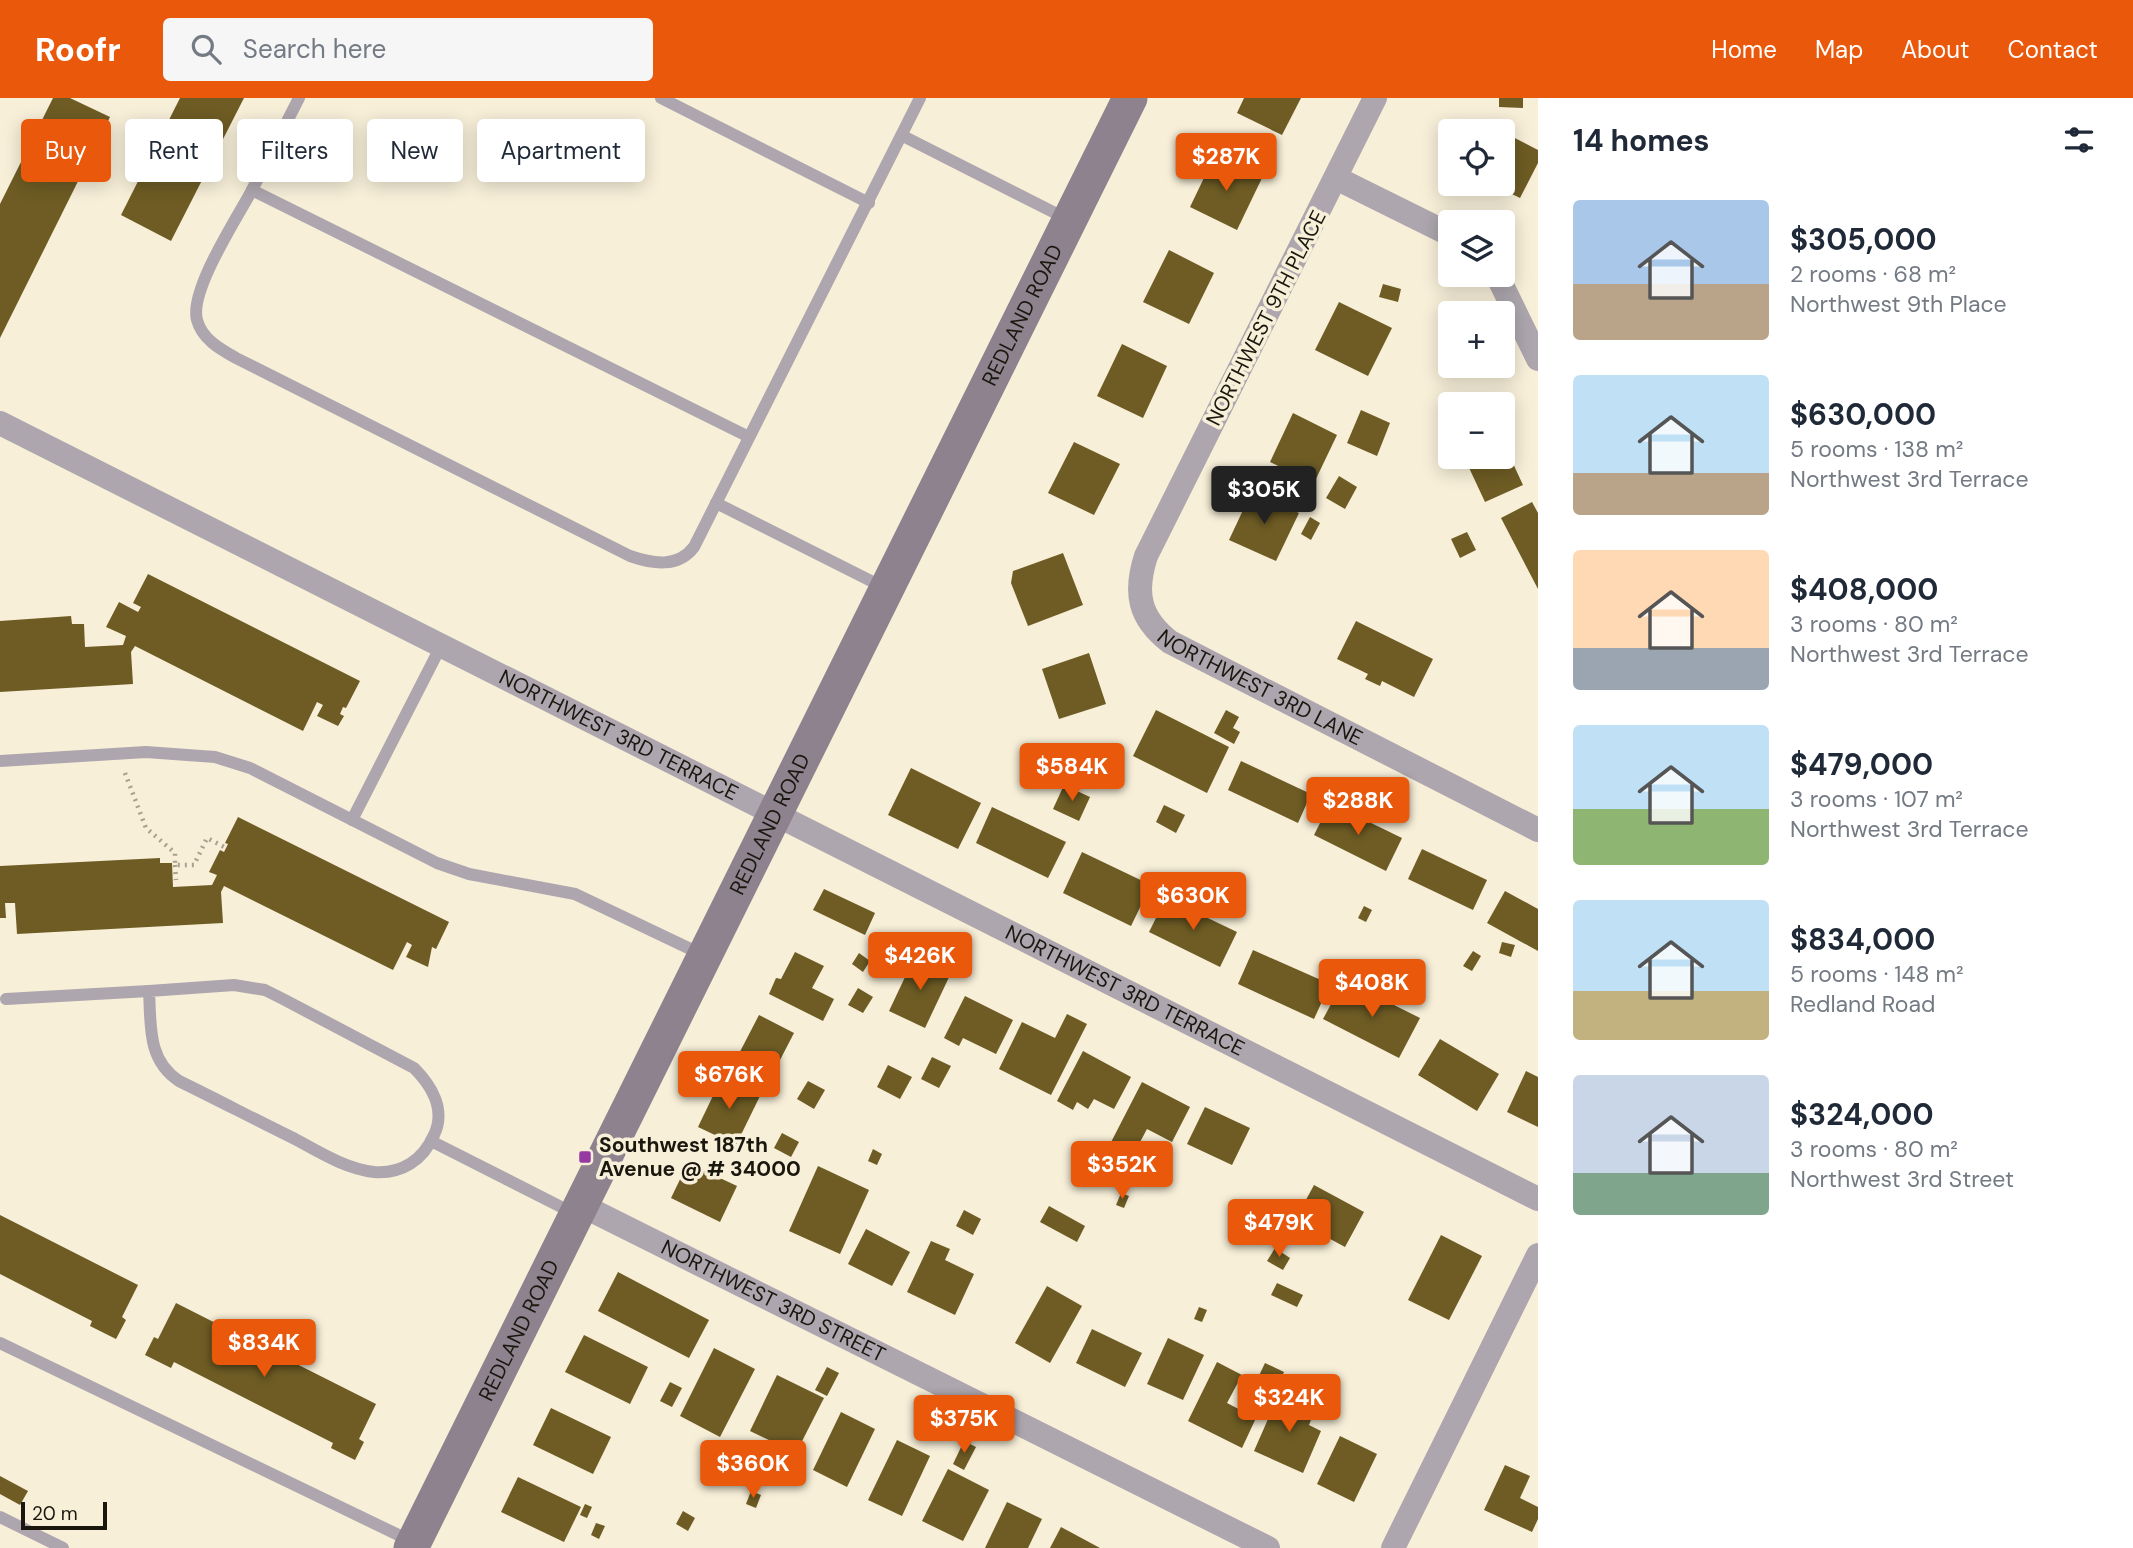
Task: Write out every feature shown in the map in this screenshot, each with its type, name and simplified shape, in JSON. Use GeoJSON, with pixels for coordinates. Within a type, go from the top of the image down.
{"type":"FeatureCollection","features":[{"type":"Feature","properties":{"kind":"street","name":"REDLAND ROAD"},"geometry":{"type":"LineString","coordinates":[[413,1545],[889,590],[1130,98]]}},
{"type":"Feature","properties":{"kind":"street","name":"NORTHWEST 9TH PLACE"},"geometry":{"type":"LineString","coordinates":[[1144,612],[1139,593],[1139,576],[1146,556],[1376,98]]}},
{"type":"Feature","properties":{"kind":"street"},"geometry":{"type":"LineString","coordinates":[[1336,178],[1438,229]]}},
{"type":"Feature","properties":{"kind":"street"},"geometry":{"type":"LineString","coordinates":[[1503,287],[1538,359]]}},
{"type":"Feature","properties":{"kind":"street","name":"NORTHWEST 3RD TERRACE"},"geometry":{"type":"LineString","coordinates":[[0,423],[1538,1199]]}},
{"type":"Feature","properties":{"kind":"street","name":"NORTHWEST 3RD LANE"},"geometry":{"type":"LineString","coordinates":[[1144,612],[1153,629],[1170,642],[1538,830]]}},
{"type":"Feature","properties":{"kind":"street","name":"NORTHWEST 3RD STREET"},"geometry":{"type":"LineString","coordinates":[[579,1210],[1268,1548]]}},
{"type":"Feature","properties":{"kind":"street"},"geometry":{"type":"LineString","coordinates":[[1397,1547],[1538,1255]]}},
{"type":"Feature","properties":{"kind":"lane"},"geometry":{"type":"LineString","coordinates":[[299,98],[196,305],[201,330],[222,350],[640,560],[665,563],[686,556],[694,547],[920,98]]}},
{"type":"Feature","properties":{"kind":"lane"},"geometry":{"type":"LineString","coordinates":[[661,98],[869,203]]}},
{"type":"Feature","properties":{"kind":"lane"},"geometry":{"type":"LineString","coordinates":[[903,136],[1070,221]]}},
{"type":"Feature","properties":{"kind":"lane"},"geometry":{"type":"LineString","coordinates":[[252,190],[749,437]]}},
{"type":"Feature","properties":{"kind":"lane"},"geometry":{"type":"LineString","coordinates":[[716,503],[889,590]]}},
{"type":"Feature","properties":{"kind":"lane"},"geometry":{"type":"LineString","coordinates":[[352,820],[441,646]]}},
{"type":"Feature","properties":{"kind":"lane"},"geometry":{"type":"LineString","coordinates":[[0,761],[146,752],[204,755],[250,768],[452,869],[559,890],[589,899],[706,956]]}},
{"type":"Feature","properties":{"kind":"lane"},"geometry":{"type":"LineString","coordinates":[[6,999],[149,990],[233,985],[265,990],[414,1068],[433,1094],[439,1120],[431,1141],[417,1160],[407,1166],[374,1172],[356,1168],[179,1081],[164,1070],[154,1052],[149,990]]}},
{"type":"Feature","properties":{"kind":"lane"},"geometry":{"type":"LineString","coordinates":[[431,1141],[579,1210]]}},
{"type":"Feature","properties":{"kind":"lane"},"geometry":{"type":"LineString","coordinates":[[0,1343],[413,1545]]}},
{"type":"Feature","properties":{"kind":"lane"},"geometry":{"type":"LineString","coordinates":[[0,1517],[63,1548]]}},
{"type":"Feature","properties":{"kind":"path"},"geometry":{"type":"LineString","coordinates":[[123,769],[146,828],[175,853],[176,880]]}},
{"type":"Feature","properties":{"kind":"path"},"geometry":{"type":"LineString","coordinates":[[175,865],[194,865],[207,838],[226,848]]}},
{"type":"Feature","properties":{"kind":"building"},"geometry":{"type":"Polygon","coordinates":[[[53,98],[70,98],[110,117],[109,119],[42,119],[53,98]]]}},
{"type":"Feature","properties":{"kind":"building"},"geometry":{"type":"Polygon","coordinates":[[[180,98],[244,98],[223,139],[223,119],[169,119],[180,98]]]}},
{"type":"Feature","properties":{"kind":"building"},"geometry":{"type":"Polygon","coordinates":[[[1244,98],[1301,98],[1282,135],[1237,113],[1244,98]]]}},
{"type":"Feature","properties":{"kind":"building"},"geometry":{"type":"Polygon","coordinates":[[[1499,98],[1523,98],[1523,108],[1499,107],[1499,98]]]}},
{"type":"Feature","properties":{"kind":"building"},"geometry":{"type":"Polygon","coordinates":[[[1515,138],[1538,150],[1538,163],[1520,198],[1515,196],[1515,138]]]}},
{"type":"Feature","properties":{"kind":"building"},"geometry":{"type":"Polygon","coordinates":[[[1215,155],[1262,178],[1237,230],[1190,207],[1215,155]]]}},
{"type":"Feature","properties":{"kind":"building"},"geometry":{"type":"Polygon","coordinates":[[[21,162],[21,182],[78,182],[0,338],[0,204],[21,162]]]}},
{"type":"Feature","properties":{"kind":"building"},"geometry":{"type":"Polygon","coordinates":[[[138,182],[201,182],[171,241],[121,215],[138,182]]]}},
{"type":"Feature","properties":{"kind":"building"},"geometry":{"type":"Polygon","coordinates":[[[1169,250],[1214,273],[1189,324],[1143,302],[1169,250]]]}},
{"type":"Feature","properties":{"kind":"building"},"geometry":{"type":"Polygon","coordinates":[[[1383,284],[1401,289],[1398,302],[1379,297],[1383,284]]]}},
{"type":"Feature","properties":{"kind":"building"},"geometry":{"type":"Polygon","coordinates":[[[1339,302],[1392,328],[1368,376],[1315,350],[1339,302]]]}},
{"type":"Feature","properties":{"kind":"building"},"geometry":{"type":"Polygon","coordinates":[[[1122,344],[1167,366],[1143,418],[1097,396],[1122,344]]]}},
{"type":"Feature","properties":{"kind":"building"},"geometry":{"type":"Polygon","coordinates":[[[1361,410],[1390,423],[1377,456],[1347,443],[1361,410]]]}},
{"type":"Feature","properties":{"kind":"building"},"geometry":{"type":"Polygon","coordinates":[[[1293,413],[1337,435],[1314,483],[1270,462],[1293,413]]]}},
{"type":"Feature","properties":{"kind":"building"},"geometry":{"type":"Polygon","coordinates":[[[1074,442],[1120,464],[1094,515],[1048,493],[1074,442]]]}},
{"type":"Feature","properties":{"kind":"building"},"geometry":{"type":"Polygon","coordinates":[[[1515,468],[1523,485],[1485,502],[1470,469],[1515,468]]]}},
{"type":"Feature","properties":{"kind":"building"},"geometry":{"type":"Polygon","coordinates":[[[1339,476],[1357,487],[1345,509],[1326,498],[1339,476]]]}},
{"type":"Feature","properties":{"kind":"building"},"geometry":{"type":"Polygon","coordinates":[[[1252,491],[1299,513],[1276,561],[1229,540],[1252,491]]]}},
{"type":"Feature","properties":{"kind":"building"},"geometry":{"type":"Polygon","coordinates":[[[1532,502],[1538,513],[1538,589],[1501,518],[1532,502]]]}},
{"type":"Feature","properties":{"kind":"building"},"geometry":{"type":"Polygon","coordinates":[[[1310,517],[1320,523],[1311,540],[1301,534],[1310,517]]]}},
{"type":"Feature","properties":{"kind":"building"},"geometry":{"type":"Polygon","coordinates":[[[1467,532],[1476,550],[1460,558],[1451,539],[1467,532]]]}},
{"type":"Feature","properties":{"kind":"building"},"geometry":{"type":"Polygon","coordinates":[[[1063,553],[1083,605],[1028,626],[1011,583],[1013,571],[1063,553]]]}},
{"type":"Feature","properties":{"kind":"building"},"geometry":{"type":"Polygon","coordinates":[[[148,574],[360,681],[346,708],[343,707],[340,714],[344,716],[338,726],[317,716],[323,705],[317,702],[303,731],[135,646],[131,652],[133,684],[0,692],[0,621],[71,616],[72,624],[84,624],[85,647],[123,645],[126,636],[106,627],[119,602],[138,612],[141,607],[133,603],[148,574]]]}},
{"type":"Feature","properties":{"kind":"building"},"geometry":{"type":"Polygon","coordinates":[[[1356,621],[1433,659],[1414,697],[1382,681],[1380,686],[1365,679],[1368,674],[1337,659],[1356,621]]]}},
{"type":"Feature","properties":{"kind":"building"},"geometry":{"type":"Polygon","coordinates":[[[1089,653],[1106,704],[1059,719],[1042,669],[1089,653]]]}},
{"type":"Feature","properties":{"kind":"building"},"geometry":{"type":"Polygon","coordinates":[[[1156,710],[1229,747],[1207,793],[1133,756],[1156,710]]]}},
{"type":"Feature","properties":{"kind":"building"},"geometry":{"type":"Polygon","coordinates":[[[1226,710],[1239,717],[1233,728],[1240,732],[1234,744],[1214,733],[1226,710]]]}},
{"type":"Feature","properties":{"kind":"building"},"geometry":{"type":"Polygon","coordinates":[[[1241,761],[1311,794],[1298,823],[1228,790],[1241,761]]]}},
{"type":"Feature","properties":{"kind":"building"},"geometry":{"type":"Polygon","coordinates":[[[911,768],[981,803],[958,849],[888,815],[911,768]]]}},
{"type":"Feature","properties":{"kind":"building"},"geometry":{"type":"Polygon","coordinates":[[[1064,785],[1090,797],[1079,821],[1053,809],[1064,785]]]}},
{"type":"Feature","properties":{"kind":"building"},"geometry":{"type":"Polygon","coordinates":[[[1330,803],[1402,838],[1386,871],[1314,835],[1330,803]]]}},
{"type":"Feature","properties":{"kind":"building"},"geometry":{"type":"Polygon","coordinates":[[[1164,805],[1185,815],[1176,833],[1156,822],[1164,805]]]}},
{"type":"Feature","properties":{"kind":"building"},"geometry":{"type":"Polygon","coordinates":[[[992,807],[1066,842],[1048,878],[976,843],[992,807]]]}},
{"type":"Feature","properties":{"kind":"building"},"geometry":{"type":"Polygon","coordinates":[[[238,817],[449,922],[436,949],[432,947],[428,967],[406,957],[412,945],[407,942],[393,970],[224,886],[221,892],[223,923],[17,934],[15,903],[5,903],[6,918],[0,918],[0,866],[160,858],[160,863],[172,863],[173,887],[212,885],[217,875],[209,872],[220,850],[224,852],[228,844],[225,843],[238,817]]]}},
{"type":"Feature","properties":{"kind":"building"},"geometry":{"type":"Polygon","coordinates":[[[1422,849],[1487,880],[1473,910],[1408,879],[1422,849]]]}},
{"type":"Feature","properties":{"kind":"building"},"geometry":{"type":"Polygon","coordinates":[[[1082,852],[1151,885],[1131,926],[1063,893],[1082,852]]]}},
{"type":"Feature","properties":{"kind":"building"},"geometry":{"type":"Polygon","coordinates":[[[824,889],[875,913],[865,935],[813,910],[824,889]]]}},
{"type":"Feature","properties":{"kind":"building"},"geometry":{"type":"Polygon","coordinates":[[[1505,891],[1538,909],[1538,951],[1487,923],[1505,891]]]}},
{"type":"Feature","properties":{"kind":"building"},"geometry":{"type":"Polygon","coordinates":[[[1166,898],[1237,932],[1220,967],[1149,932],[1166,898]]]}},
{"type":"Feature","properties":{"kind":"building"},"geometry":{"type":"Polygon","coordinates":[[[1364,906],[1372,910],[1366,922],[1358,918],[1364,906]]]}},
{"type":"Feature","properties":{"kind":"building"},"geometry":{"type":"Polygon","coordinates":[[[1502,942],[1515,945],[1511,957],[1499,953],[1502,942]]]}},
{"type":"Feature","properties":{"kind":"building"},"geometry":{"type":"Polygon","coordinates":[[[1253,950],[1330,984],[1314,1019],[1238,984],[1253,950]]]}},
{"type":"Feature","properties":{"kind":"building"},"geometry":{"type":"Polygon","coordinates":[[[1473,951],[1481,956],[1472,971],[1463,966],[1473,951]]]}},
{"type":"Feature","properties":{"kind":"building"},"geometry":{"type":"Polygon","coordinates":[[[795,952],[824,966],[812,988],[834,999],[823,1021],[769,994],[776,978],[781,979],[795,952]]]}},
{"type":"Feature","properties":{"kind":"building"},"geometry":{"type":"Polygon","coordinates":[[[859,953],[870,961],[863,972],[852,964],[859,953]]]}},
{"type":"Feature","properties":{"kind":"building"},"geometry":{"type":"Polygon","coordinates":[[[915,956],[951,973],[925,1028],[889,1011],[915,956]]]}},
{"type":"Feature","properties":{"kind":"building"},"geometry":{"type":"Polygon","coordinates":[[[1344,980],[1420,1018],[1399,1058],[1323,1019],[1344,980]]]}},
{"type":"Feature","properties":{"kind":"building"},"geometry":{"type":"Polygon","coordinates":[[[858,988],[873,997],[863,1013],[848,1005],[858,988]]]}},
{"type":"Feature","properties":{"kind":"building"},"geometry":{"type":"Polygon","coordinates":[[[965,996],[1013,1020],[996,1054],[963,1038],[959,1046],[944,1038],[965,996]]]}},
{"type":"Feature","properties":{"kind":"building"},"geometry":{"type":"Polygon","coordinates":[[[1067,1014],[1087,1024],[1051,1095],[999,1069],[1022,1022],[1055,1038],[1067,1014]]]}},
{"type":"Feature","properties":{"kind":"building"},"geometry":{"type":"Polygon","coordinates":[[[759,1015],[794,1033],[766,1087],[731,1069],[759,1015]]]}},
{"type":"Feature","properties":{"kind":"building"},"geometry":{"type":"Polygon","coordinates":[[[1440,1039],[1499,1074],[1477,1111],[1418,1075],[1440,1039]]]}},
{"type":"Feature","properties":{"kind":"building"},"geometry":{"type":"Polygon","coordinates":[[[1083,1051],[1131,1077],[1114,1109],[1094,1099],[1088,1109],[1077,1102],[1073,1110],[1057,1101],[1083,1051]]]}},
{"type":"Feature","properties":{"kind":"building"},"geometry":{"type":"Polygon","coordinates":[[[932,1057],[951,1066],[939,1088],[921,1079],[932,1057]]]}},
{"type":"Feature","properties":{"kind":"building"},"geometry":{"type":"Polygon","coordinates":[[[888,1065],[912,1077],[900,1099],[877,1087],[888,1065]]]}},
{"type":"Feature","properties":{"kind":"building"},"geometry":{"type":"Polygon","coordinates":[[[1526,1071],[1538,1077],[1538,1127],[1507,1112],[1526,1071]]]}},
{"type":"Feature","properties":{"kind":"building"},"geometry":{"type":"Polygon","coordinates":[[[722,1077],[760,1096],[736,1145],[698,1127],[722,1077]]]}},
{"type":"Feature","properties":{"kind":"building"},"geometry":{"type":"Polygon","coordinates":[[[808,1081],[825,1090],[814,1109],[797,1099],[808,1081]]]}},
{"type":"Feature","properties":{"kind":"building"},"geometry":{"type":"Polygon","coordinates":[[[1142,1082],[1190,1107],[1172,1142],[1147,1129],[1131,1159],[1108,1148],[1142,1082]]]}},
{"type":"Feature","properties":{"kind":"building"},"geometry":{"type":"Polygon","coordinates":[[[1205,1107],[1250,1128],[1232,1165],[1187,1144],[1205,1107]]]}},
{"type":"Feature","properties":{"kind":"building"},"geometry":{"type":"Polygon","coordinates":[[[782,1133],[799,1142],[791,1157],[774,1148],[782,1133]]]}},
{"type":"Feature","properties":{"kind":"building"},"geometry":{"type":"Polygon","coordinates":[[[873,1149],[882,1154],[877,1165],[868,1161],[873,1149]]]}},
{"type":"Feature","properties":{"kind":"building"},"geometry":{"type":"Polygon","coordinates":[[[688,1163],[737,1186],[720,1222],[671,1198],[688,1163]]]}},
{"type":"Feature","properties":{"kind":"building"},"geometry":{"type":"Polygon","coordinates":[[[818,1166],[869,1190],[840,1254],[789,1231],[818,1166]]]}},
{"type":"Feature","properties":{"kind":"building"},"geometry":{"type":"Polygon","coordinates":[[[1314,1185],[1364,1212],[1345,1247],[1295,1220],[1314,1185]]]}},
{"type":"Feature","properties":{"kind":"building"},"geometry":{"type":"Polygon","coordinates":[[[1121,1193],[1129,1196],[1124,1208],[1116,1205],[1121,1193]]]}},
{"type":"Feature","properties":{"kind":"building"},"geometry":{"type":"Polygon","coordinates":[[[1049,1206],[1085,1226],[1077,1242],[1040,1222],[1049,1206]]]}},
{"type":"Feature","properties":{"kind":"building"},"geometry":{"type":"Polygon","coordinates":[[[964,1210],[981,1219],[973,1235],[956,1226],[964,1210]]]}},
{"type":"Feature","properties":{"kind":"building"},"geometry":{"type":"Polygon","coordinates":[[[0,1215],[138,1285],[122,1317],[126,1320],[116,1339],[90,1326],[92,1321],[0,1274],[0,1215]]]}},
{"type":"Feature","properties":{"kind":"building"},"geometry":{"type":"Polygon","coordinates":[[[866,1229],[910,1252],[892,1286],[848,1264],[866,1229]]]}},
{"type":"Feature","properties":{"kind":"building"},"geometry":{"type":"Polygon","coordinates":[[[1441,1235],[1482,1256],[1449,1320],[1408,1300],[1441,1235]]]}},
{"type":"Feature","properties":{"kind":"building"},"geometry":{"type":"Polygon","coordinates":[[[931,1241],[950,1249],[945,1260],[974,1274],[955,1315],[907,1292],[931,1241]]]}},
{"type":"Feature","properties":{"kind":"building"},"geometry":{"type":"Polygon","coordinates":[[[1275,1248],[1290,1258],[1283,1270],[1267,1261],[1275,1248]]]}},
{"type":"Feature","properties":{"kind":"building"},"geometry":{"type":"Polygon","coordinates":[[[618,1272],[709,1320],[689,1358],[598,1311],[618,1272]]]}},
{"type":"Feature","properties":{"kind":"building"},"geometry":{"type":"Polygon","coordinates":[[[1277,1283],[1303,1295],[1297,1307],[1271,1295],[1277,1283]]]}},
{"type":"Feature","properties":{"kind":"building"},"geometry":{"type":"Polygon","coordinates":[[[1047,1286],[1082,1306],[1050,1363],[1015,1343],[1047,1286]]]}},
{"type":"Feature","properties":{"kind":"building"},"geometry":{"type":"Polygon","coordinates":[[[176,1303],[376,1404],[359,1439],[364,1442],[355,1460],[331,1448],[333,1443],[174,1362],[171,1368],[145,1355],[154,1337],[158,1339],[176,1303]]]}},
{"type":"Feature","properties":{"kind":"building"},"geometry":{"type":"Polygon","coordinates":[[[1199,1307],[1207,1310],[1202,1322],[1194,1319],[1199,1307]]]}},
{"type":"Feature","properties":{"kind":"building"},"geometry":{"type":"Polygon","coordinates":[[[1092,1329],[1142,1353],[1125,1387],[1076,1363],[1092,1329]]]}},
{"type":"Feature","properties":{"kind":"building"},"geometry":{"type":"Polygon","coordinates":[[[584,1335],[648,1367],[630,1404],[565,1372],[584,1335]]]}},
{"type":"Feature","properties":{"kind":"building"},"geometry":{"type":"Polygon","coordinates":[[[1168,1338],[1204,1355],[1183,1400],[1147,1384],[1168,1338]]]}},
{"type":"Feature","properties":{"kind":"building"},"geometry":{"type":"Polygon","coordinates":[[[714,1348],[755,1369],[720,1437],[680,1416],[714,1348]]]}},
{"type":"Feature","properties":{"kind":"building"},"geometry":{"type":"Polygon","coordinates":[[[1217,1362],[1242,1375],[1227,1403],[1256,1418],[1242,1448],[1188,1421],[1217,1362]]]}},
{"type":"Feature","properties":{"kind":"building"},"geometry":{"type":"Polygon","coordinates":[[[1265,1363],[1284,1372],[1274,1393],[1255,1384],[1265,1363]]]}},
{"type":"Feature","properties":{"kind":"building"},"geometry":{"type":"Polygon","coordinates":[[[827,1367],[839,1373],[827,1396],[815,1390],[827,1367]]]}},
{"type":"Feature","properties":{"kind":"building"},"geometry":{"type":"Polygon","coordinates":[[[777,1375],[824,1398],[796,1453],[750,1431],[777,1375]]]}},
{"type":"Feature","properties":{"kind":"building"},"geometry":{"type":"Polygon","coordinates":[[[670,1382],[682,1388],[672,1407],[660,1401],[670,1382]]]}},
{"type":"Feature","properties":{"kind":"building"},"geometry":{"type":"Polygon","coordinates":[[[1279,1394],[1315,1410],[1309,1425],[1321,1431],[1303,1473],[1254,1451],[1279,1394]]]}},
{"type":"Feature","properties":{"kind":"building"},"geometry":{"type":"Polygon","coordinates":[[[551,1408],[611,1437],[593,1474],[533,1445],[551,1408]]]}},
{"type":"Feature","properties":{"kind":"building"},"geometry":{"type":"Polygon","coordinates":[[[841,1412],[875,1429],[847,1487],[813,1470],[841,1412]]]}},
{"type":"Feature","properties":{"kind":"building"},"geometry":{"type":"Polygon","coordinates":[[[1340,1436],[1377,1454],[1354,1502],[1317,1484],[1340,1436]]]}},
{"type":"Feature","properties":{"kind":"building"},"geometry":{"type":"Polygon","coordinates":[[[897,1440],[930,1456],[902,1516],[868,1500],[897,1440]]]}},
{"type":"Feature","properties":{"kind":"building"},"geometry":{"type":"Polygon","coordinates":[[[964,1441],[976,1447],[964,1470],[953,1464],[964,1441]]]}},
{"type":"Feature","properties":{"kind":"building"},"geometry":{"type":"Polygon","coordinates":[[[1505,1465],[1530,1476],[1520,1498],[1538,1507],[1538,1519],[1532,1532],[1484,1510],[1505,1465]]]}},
{"type":"Feature","properties":{"kind":"building"},"geometry":{"type":"Polygon","coordinates":[[[948,1469],[989,1490],[963,1541],[922,1521],[948,1469]]]}},
{"type":"Feature","properties":{"kind":"building"},"geometry":{"type":"Polygon","coordinates":[[[0,1476],[28,1491],[20,1505],[0,1494],[0,1476]]]}},
{"type":"Feature","properties":{"kind":"building"},"geometry":{"type":"Polygon","coordinates":[[[518,1477],[581,1507],[564,1542],[501,1512],[518,1477]]]}},
{"type":"Feature","properties":{"kind":"building"},"geometry":{"type":"Polygon","coordinates":[[[751,1491],[761,1495],[756,1508],[746,1504],[751,1491]]]}},
{"type":"Feature","properties":{"kind":"building"},"geometry":{"type":"Polygon","coordinates":[[[1007,1502],[1042,1519],[1028,1548],[985,1548],[1007,1502]]]}},
{"type":"Feature","properties":{"kind":"building"},"geometry":{"type":"Polygon","coordinates":[[[585,1504],[592,1507],[587,1518],[580,1515],[585,1504]]]}},
{"type":"Feature","properties":{"kind":"building"},"geometry":{"type":"Polygon","coordinates":[[[683,1511],[695,1518],[688,1531],[676,1524],[683,1511]]]}},
{"type":"Feature","properties":{"kind":"building"},"geometry":{"type":"Polygon","coordinates":[[[596,1523],[605,1526],[599,1539],[591,1535],[596,1523]]]}},
{"type":"Feature","properties":{"kind":"building"},"geometry":{"type":"Polygon","coordinates":[[[1061,1527],[1100,1548],[1050,1548],[1061,1527]]]}},
{"type":"Feature","properties":{"kind":"place","name":"Southwest 187th Avenue @ # 34000"},"geometry":{"type":"Point","coordinates":[585,1157]}}]}
